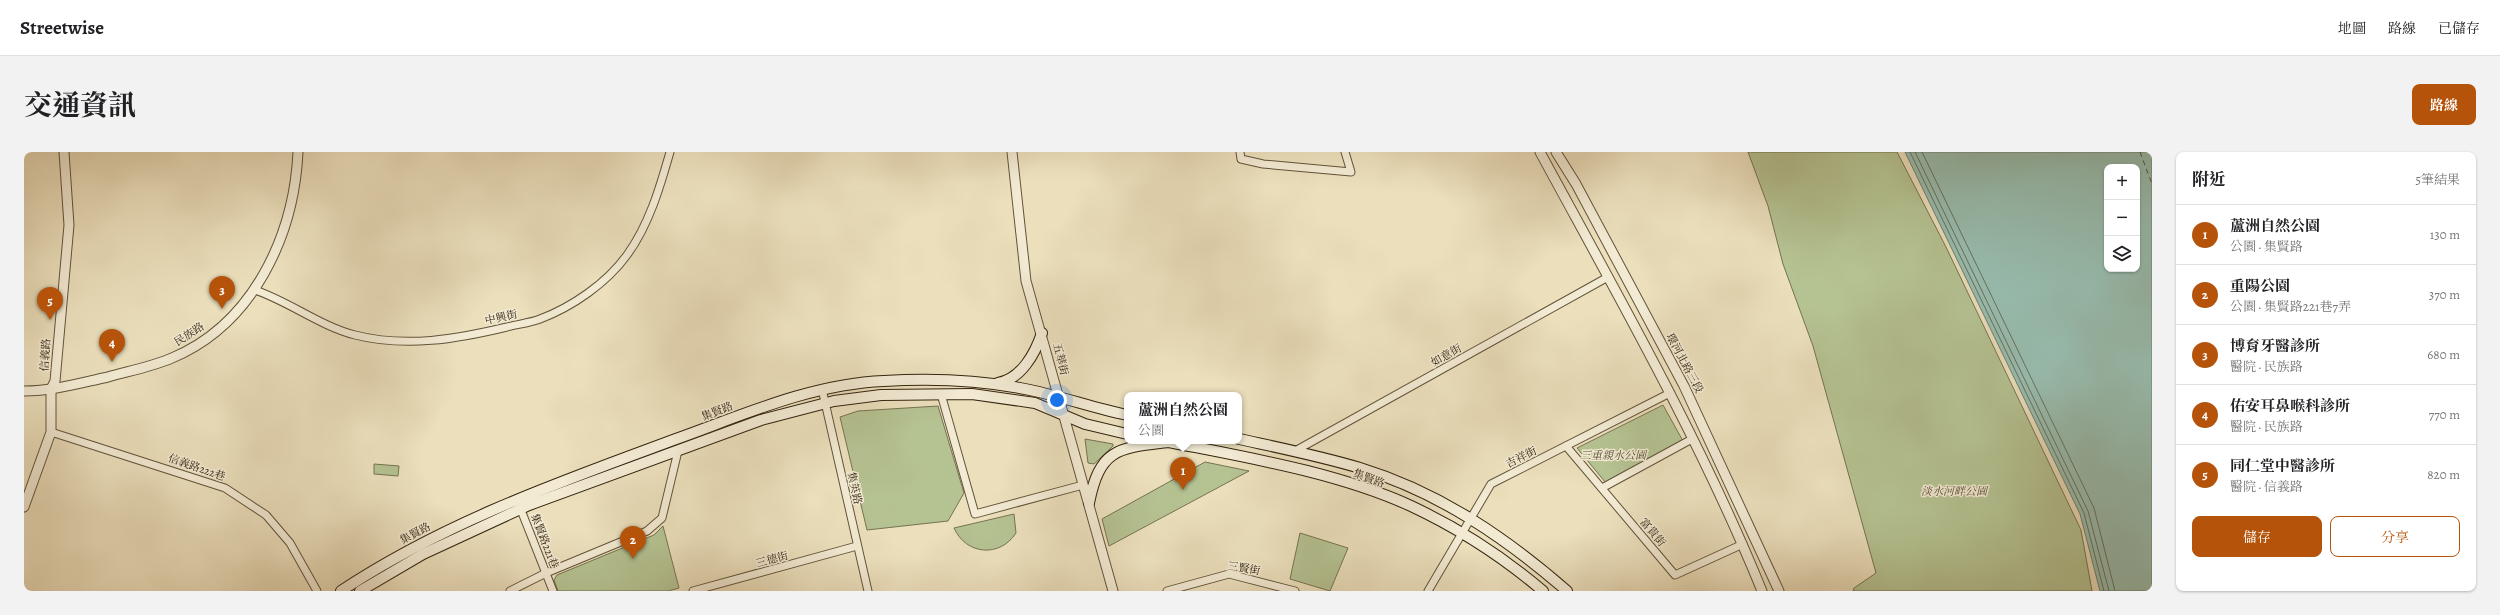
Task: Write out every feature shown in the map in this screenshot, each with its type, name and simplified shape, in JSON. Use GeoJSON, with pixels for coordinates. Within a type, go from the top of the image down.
{"type":"FeatureCollection","features":[{"type":"Feature","properties":{"kind":"main road"},"geometry":{"type":"LineString","coordinates":[[993,383],[1010,381],[1017,374],[1038,346],[1042,333]]}},
{"type":"Feature","properties":{"kind":"main road","name":"集賢路"},"geometry":{"type":"LineString","coordinates":[[341,591],[422,542],[516,499],[751,411],[822,390],[882,381],[963,380],[993,383],[1059,397],[1124,414]]}},
{"type":"Feature","properties":{"kind":"main road","name":"集賢路"},"geometry":{"type":"LineString","coordinates":[[360,591],[423,554],[521,508],[678,452],[761,420],[824,403],[881,394],[972,394],[1035,403],[1065,417],[1124,433]]}},
{"type":"Feature","properties":{"kind":"main road","name":"集賢路"},"geometry":{"type":"LineString","coordinates":[[1242,440],[1295,451],[1361,468],[1421,492],[1471,518],[1523,553],[1567,591]]}},
{"type":"Feature","properties":{"kind":"main road"},"geometry":{"type":"LineString","coordinates":[[1089,503],[1100,467],[1112,454],[1125,448],[1148,444]]}},
{"type":"Feature","properties":{"kind":"main road","name":"集賢路"},"geometry":{"type":"LineString","coordinates":[[1179,444],[1349,483],[1410,506],[1462,533],[1503,559],[1543,591]]}},
{"type":"Feature","properties":{"kind":"street","name":"信義路"},"geometry":{"type":"LineString","coordinates":[[24,507],[51,432],[51,389],[55,381],[68,252],[69,204],[64,152]]}},
{"type":"Feature","properties":{"kind":"street","name":"民族路"},"geometry":{"type":"LineString","coordinates":[[24,391],[51,389],[133,370],[172,358],[207,337],[225,323],[255,290],[273,257],[287,224],[298,152]]}},
{"type":"Feature","properties":{"kind":"street","name":"中興街"},"geometry":{"type":"LineString","coordinates":[[255,290],[344,331],[394,341],[437,341],[539,319],[571,304],[605,279],[628,254],[654,204],[670,152]]}},
{"type":"Feature","properties":{"kind":"street","name":"五華街"},"geometry":{"type":"LineString","coordinates":[[1012,152],[1026,281],[1042,333],[1113,591]]}},
{"type":"Feature","properties":{"kind":"street"},"geometry":{"type":"LineString","coordinates":[[1240,152],[1241,159],[1263,164],[1351,172],[1345,152]]}},
{"type":"Feature","properties":{"kind":"street"},"geometry":{"type":"LineString","coordinates":[[1540,152],[1670,393],[1743,544],[1762,591]]}},
{"type":"Feature","properties":{"kind":"street","name":"環河北路三段"},"geometry":{"type":"LineString","coordinates":[[1556,152],[1599,228],[1684,386],[1780,591]]}},
{"type":"Feature","properties":{"kind":"street"},"geometry":{"type":"LineString","coordinates":[[1585,236],[1599,228]]}},
{"type":"Feature","properties":{"kind":"street","name":"如意街"},"geometry":{"type":"LineString","coordinates":[[1295,451],[1608,278]]}},
{"type":"Feature","properties":{"kind":"street","name":"集英路"},"geometry":{"type":"LineString","coordinates":[[822,390],[868,591]]}},
{"type":"Feature","properties":{"kind":"street","name":"吉祥街"},"geometry":{"type":"LineString","coordinates":[[1428,591],[1491,484],[1670,393]]}},
{"type":"Feature","properties":{"kind":"street"},"geometry":{"type":"LineString","coordinates":[[941,394],[975,514],[1083,485]]}},
{"type":"Feature","properties":{"kind":"street","name":"信義路222巷"},"geometry":{"type":"LineString","coordinates":[[51,432],[225,488],[266,515],[290,543],[317,591]]}},
{"type":"Feature","properties":{"kind":"street"},"geometry":{"type":"LineString","coordinates":[[1602,488],[1692,439]]}},
{"type":"Feature","properties":{"kind":"street","name":"富貴街"},"geometry":{"type":"LineString","coordinates":[[1566,446],[1675,575],[1743,544]]}},
{"type":"Feature","properties":{"kind":"street"},"geometry":{"type":"LineString","coordinates":[[510,591],[546,573],[646,531],[657,524],[662,518],[678,452]]}},
{"type":"Feature","properties":{"kind":"street","name":"集賢路221巷"},"geometry":{"type":"LineString","coordinates":[[516,499],[521,508],[553,591]]}},
{"type":"Feature","properties":{"kind":"street","name":"三德街"},"geometry":{"type":"LineString","coordinates":[[693,591],[857,546]]}},
{"type":"Feature","properties":{"kind":"street","name":"三賢街"},"geometry":{"type":"LineString","coordinates":[[1167,591],[1229,574],[1296,591]]}},
{"type":"Feature","properties":{"kind":"green space","name":"淡水河畔公園"},"geometry":{"type":"Polygon","coordinates":[[[1748,152],[1897,152],[1946,247],[2081,530],[2092,591],[1853,591],[1854,588],[1876,573],[1813,346],[1783,264],[1768,206],[1748,152]]]}},
{"type":"Feature","properties":{"kind":"green space","name":"三重親水公園"},"geometry":{"type":"Polygon","coordinates":[[[1663,405],[1683,441],[1606,483],[1577,448],[1663,405]]]}},
{"type":"Feature","properties":{"kind":"green space"},"geometry":{"type":"Polygon","coordinates":[[[938,406],[964,493],[948,521],[867,530],[840,417],[858,411],[938,406]]]}},
{"type":"Feature","properties":{"kind":"green space"},"geometry":{"type":"Polygon","coordinates":[[[1085,439],[1113,444],[1113,446],[1094,464],[1088,463],[1085,439]]]}},
{"type":"Feature","properties":{"kind":"green space"},"geometry":{"type":"Polygon","coordinates":[[[1205,462],[1249,471],[1109,546],[1102,519],[1205,462]]]}},
{"type":"Feature","properties":{"kind":"green space"},"geometry":{"type":"Polygon","coordinates":[[[374,464],[399,466],[398,476],[374,474],[374,464]]]}},
{"type":"Feature","properties":{"kind":"green space"},"geometry":{"type":"Polygon","coordinates":[[[1014,514],[1016,533],[1001,547],[993,550],[975,548],[966,544],[959,537],[954,528],[1014,514]]]}},
{"type":"Feature","properties":{"kind":"green space"},"geometry":{"type":"Polygon","coordinates":[[[663,526],[679,588],[668,591],[558,591],[554,580],[557,575],[654,535],[663,526]]]}},
{"type":"Feature","properties":{"kind":"green space"},"geometry":{"type":"Polygon","coordinates":[[[1300,533],[1348,548],[1330,591],[1290,579],[1300,533]]]}},
{"type":"Feature","properties":{"kind":"water"},"geometry":{"type":"Polygon","coordinates":[[[1905,152],[2152,152],[2152,591],[2100,591],[2080,514],[1905,152]]]}},
{"type":"Feature","properties":{"kind":"ferry route"},"geometry":{"type":"LineString","coordinates":[[2140,152],[2152,184]]}},
{"type":"Feature","properties":{"kind":"place","name":"博育牙醫診所"},"geometry":{"type":"Point","coordinates":[222,309]}},
{"type":"Feature","properties":{"kind":"place","name":"同仁堂中醫診所"},"geometry":{"type":"Point","coordinates":[50,320]}},
{"type":"Feature","properties":{"kind":"place","name":"佑安耳鼻喉科診所"},"geometry":{"type":"Point","coordinates":[112,362]}},
{"type":"Feature","properties":{"kind":"place","name":"蘆洲自然公園"},"geometry":{"type":"Point","coordinates":[1183,490]}},
{"type":"Feature","properties":{"kind":"place","name":"重陽公園"},"geometry":{"type":"Point","coordinates":[633,559]}}]}
